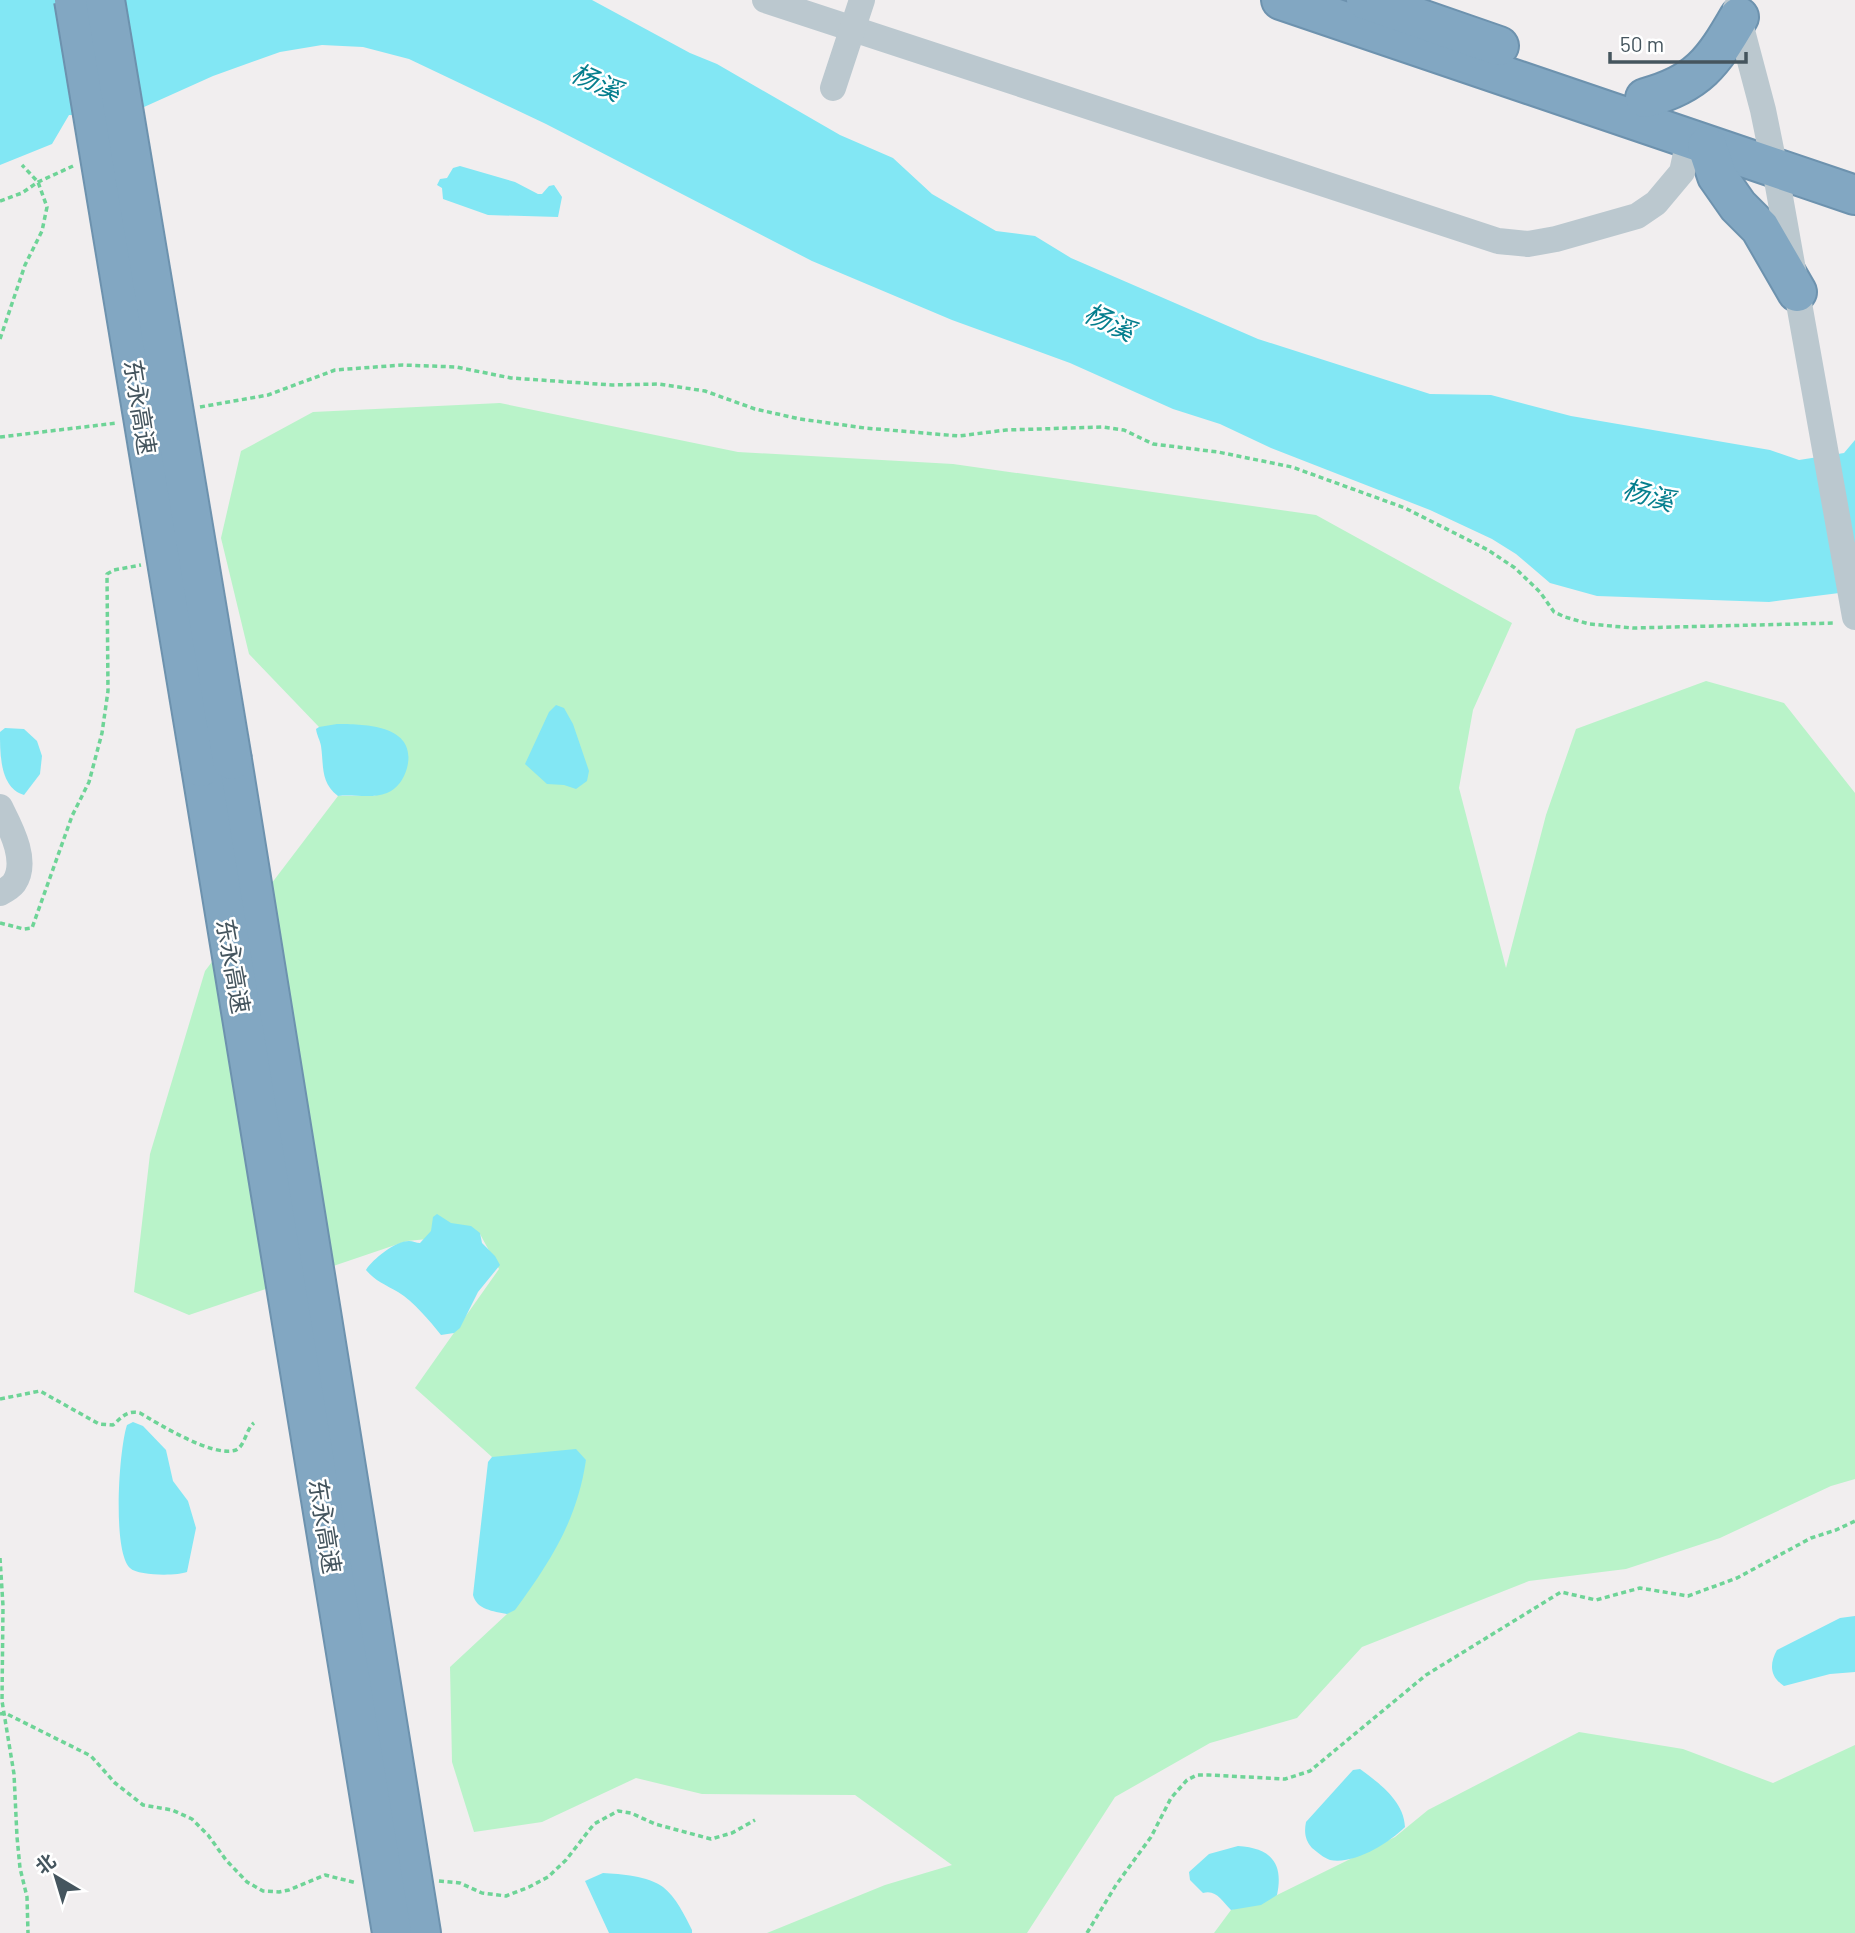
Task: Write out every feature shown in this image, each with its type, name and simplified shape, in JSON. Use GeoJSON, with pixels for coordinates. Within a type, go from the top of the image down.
{"type":"FeatureCollection","features":[{"type":"Feature","properties":{"kind":"highway","name":"东永高速"},"geometry":{"type":"LineString","coordinates":[[74,0],[216,763],[421,1933]]}},
{"type":"Feature","properties":{"kind":"highway","name":"东永高速"},"geometry":{"type":"LineString","coordinates":[[105,0],[216,763],[392,1933]]}},
{"type":"Feature","properties":{"kind":"highway"},"geometry":{"type":"LineString","coordinates":[[1281,0],[1698,143],[1855,168]]}},
{"type":"Feature","properties":{"kind":"highway"},"geometry":{"type":"LineString","coordinates":[[1366,0],[1645,98],[1855,195]]}},
{"type":"Feature","properties":{"kind":"highway"},"geometry":{"type":"LineString","coordinates":[[1645,98],[1670,92],[1690,80],[1712,61],[1736,8]]}},
{"type":"Feature","properties":{"kind":"highway"},"geometry":{"type":"LineString","coordinates":[[1698,143],[1738,206],[1760,228],[1797,292]]}},
{"type":"Feature","properties":{"kind":"street"},"geometry":{"type":"LineString","coordinates":[[765,0],[1498,240],[1538,243],[1637,216],[1656,203],[1682,172],[1698,143]]}},
{"type":"Feature","properties":{"kind":"street"},"geometry":{"type":"LineString","coordinates":[[833,88],[862,0]]}},
{"type":"Feature","properties":{"kind":"street"},"geometry":{"type":"LineString","coordinates":[[1736,8],[1772,155],[1817,397],[1849,615]]}},
{"type":"Feature","properties":{"kind":"street"},"geometry":{"type":"LineString","coordinates":[[0,807],[11,830],[20,864],[14,883],[0,893]]}},
{"type":"Feature","properties":{"kind":"path"},"geometry":{"type":"LineString","coordinates":[[0,201],[22,193],[38,182],[80,162]]}},
{"type":"Feature","properties":{"kind":"path"},"geometry":{"type":"LineString","coordinates":[[0,340],[25,265],[42,231],[47,207],[38,182],[22,165]]}},
{"type":"Feature","properties":{"kind":"path"},"geometry":{"type":"LineString","coordinates":[[197,408],[268,395],[335,370],[403,365],[456,368],[511,378],[612,385],[658,384],[705,391],[755,409],[778,414],[865,428],[959,436],[1006,430],[1102,426],[1124,430],[1153,444],[1218,452],[1292,467],[1405,508],[1488,550],[1515,568],[1540,592],[1554,612],[1589,624],[1633,628],[1849,615]]}},
{"type":"Feature","properties":{"kind":"path"},"geometry":{"type":"LineString","coordinates":[[0,437],[125,422]]}},
{"type":"Feature","properties":{"kind":"path"},"geometry":{"type":"LineString","coordinates":[[0,923],[24,929],[32,928],[72,816],[89,782],[102,733],[108,691],[107,575],[114,570],[142,565],[144,558]]}},
{"type":"Feature","properties":{"kind":"path"},"geometry":{"type":"LineString","coordinates":[[0,1399],[40,1391],[99,1424],[113,1425],[132,1411],[193,1442],[224,1450],[240,1447],[248,1428],[254,1423]]}},
{"type":"Feature","properties":{"kind":"path"},"geometry":{"type":"LineString","coordinates":[[1087,1933],[1116,1885],[1151,1837],[1171,1798],[1187,1780],[1197,1775],[1209,1774],[1285,1779],[1310,1771],[1426,1675],[1561,1591],[1596,1600],[1640,1588],[1688,1596],[1737,1578],[1811,1538],[1855,1521]]}},
{"type":"Feature","properties":{"kind":"path"},"geometry":{"type":"LineString","coordinates":[[0,1558],[3,1606],[2,1701],[14,1774],[17,1837],[20,1868],[27,1897],[28,1933]]}},
{"type":"Feature","properties":{"kind":"path"},"geometry":{"type":"LineString","coordinates":[[3,1714],[91,1756],[115,1783],[143,1805],[172,1811],[192,1819],[247,1882],[263,1891],[279,1892],[325,1875],[359,1883]]}},
{"type":"Feature","properties":{"kind":"path"},"geometry":{"type":"LineString","coordinates":[[434,1880],[506,1896],[548,1877],[566,1860],[594,1824],[618,1811],[711,1839],[732,1833],[755,1820]]}},
{"type":"Feature","properties":{"kind":"green space"},"geometry":{"type":"Polygon","coordinates":[[[500,403],[738,452],[953,464],[1316,515],[1512,623],[1473,710],[1459,788],[1506,968],[1546,815],[1576,729],[1706,681],[1784,703],[1855,793],[1855,1479],[1831,1486],[1720,1538],[1626,1569],[1529,1581],[1362,1647],[1297,1718],[1210,1743],[1115,1797],[1027,1933],[767,1933],[885,1885],[952,1865],[855,1795],[702,1794],[636,1778],[542,1822],[474,1832],[452,1762],[450,1667],[507,1614],[586,1460],[492,1457],[415,1388],[499,1269],[480,1234],[407,1241],[189,1315],[134,1292],[150,1154],[205,971],[338,796],[375,796],[406,749],[319,727],[249,654],[221,538],[241,451],[313,412],[500,403]]]}},
{"type":"Feature","properties":{"kind":"green space"},"geometry":{"type":"Polygon","coordinates":[[[1579,1732],[1683,1749],[1773,1783],[1855,1745],[1855,1933],[1214,1933],[1231,1910],[1277,1895],[1395,1837],[1428,1810],[1579,1732]]]}},
{"type":"Feature","properties":{"kind":"water","name":"杨溪"},"geometry":{"type":"Polygon","coordinates":[[[0,0],[592,0],[690,53],[717,64],[840,135],[893,158],[932,194],[996,231],[1035,236],[1071,258],[1258,339],[1430,394],[1491,395],[1571,416],[1770,450],[1799,460],[1844,453],[1855,440],[1855,591],[1769,602],[1597,596],[1550,583],[1516,554],[1492,539],[1430,510],[1271,448],[1220,424],[1173,409],[1070,363],[952,320],[812,261],[546,124],[409,59],[363,47],[322,45],[280,52],[213,76],[124,116],[69,115],[52,144],[0,165],[0,0]]]}},
{"type":"Feature","properties":{"kind":"water"},"geometry":{"type":"Polygon","coordinates":[[[460,166],[515,182],[538,194],[554,185],[562,197],[558,217],[488,215],[443,199],[442,188],[437,185],[440,179],[447,178],[453,168],[460,166]]]}},
{"type":"Feature","properties":{"kind":"water"},"geometry":{"type":"Polygon","coordinates":[[[556,705],[564,708],[573,724],[589,771],[587,781],[576,789],[547,784],[525,764],[549,712],[556,705]]]}},
{"type":"Feature","properties":{"kind":"water"},"geometry":{"type":"Polygon","coordinates":[[[337,724],[387,730],[405,743],[408,754],[407,768],[397,786],[387,793],[375,796],[338,796],[332,791],[324,773],[316,729],[337,724]]]}},
{"type":"Feature","properties":{"kind":"water"},"geometry":{"type":"Polygon","coordinates":[[[5,728],[24,729],[37,741],[42,756],[40,774],[24,795],[10,785],[3,770],[0,732],[5,728]]]}},
{"type":"Feature","properties":{"kind":"water"},"geometry":{"type":"Polygon","coordinates":[[[437,1214],[451,1223],[471,1226],[480,1233],[482,1243],[500,1265],[478,1292],[460,1328],[454,1333],[441,1335],[410,1301],[366,1270],[379,1256],[397,1244],[409,1241],[420,1243],[431,1231],[433,1217],[437,1214]]]}},
{"type":"Feature","properties":{"kind":"water"},"geometry":{"type":"Polygon","coordinates":[[[133,1422],[143,1426],[166,1450],[173,1481],[188,1501],[196,1528],[187,1572],[167,1575],[141,1573],[130,1568],[124,1558],[119,1522],[120,1476],[124,1437],[127,1425],[133,1422]]]}},
{"type":"Feature","properties":{"kind":"water"},"geometry":{"type":"Polygon","coordinates":[[[576,1449],[586,1460],[582,1482],[569,1522],[540,1575],[515,1610],[507,1614],[482,1607],[473,1595],[488,1462],[492,1457],[576,1449]]]}},
{"type":"Feature","properties":{"kind":"water"},"geometry":{"type":"Polygon","coordinates":[[[1855,1616],[1855,1672],[1830,1674],[1784,1686],[1776,1679],[1772,1665],[1777,1650],[1840,1618],[1855,1616]]]}},
{"type":"Feature","properties":{"kind":"water"},"geometry":{"type":"Polygon","coordinates":[[[1360,1769],[1395,1801],[1404,1818],[1405,1827],[1381,1846],[1360,1856],[1339,1861],[1330,1860],[1310,1845],[1306,1836],[1306,1822],[1353,1770],[1360,1769]]]}},
{"type":"Feature","properties":{"kind":"water"},"geometry":{"type":"Polygon","coordinates":[[[1238,1846],[1259,1850],[1272,1859],[1279,1884],[1277,1895],[1261,1905],[1231,1910],[1215,1894],[1203,1893],[1190,1880],[1189,1872],[1209,1854],[1238,1846]]]}},
{"type":"Feature","properties":{"kind":"water"},"geometry":{"type":"Polygon","coordinates":[[[603,1873],[642,1878],[663,1887],[680,1907],[692,1933],[609,1933],[585,1881],[603,1873]]]}}]}
